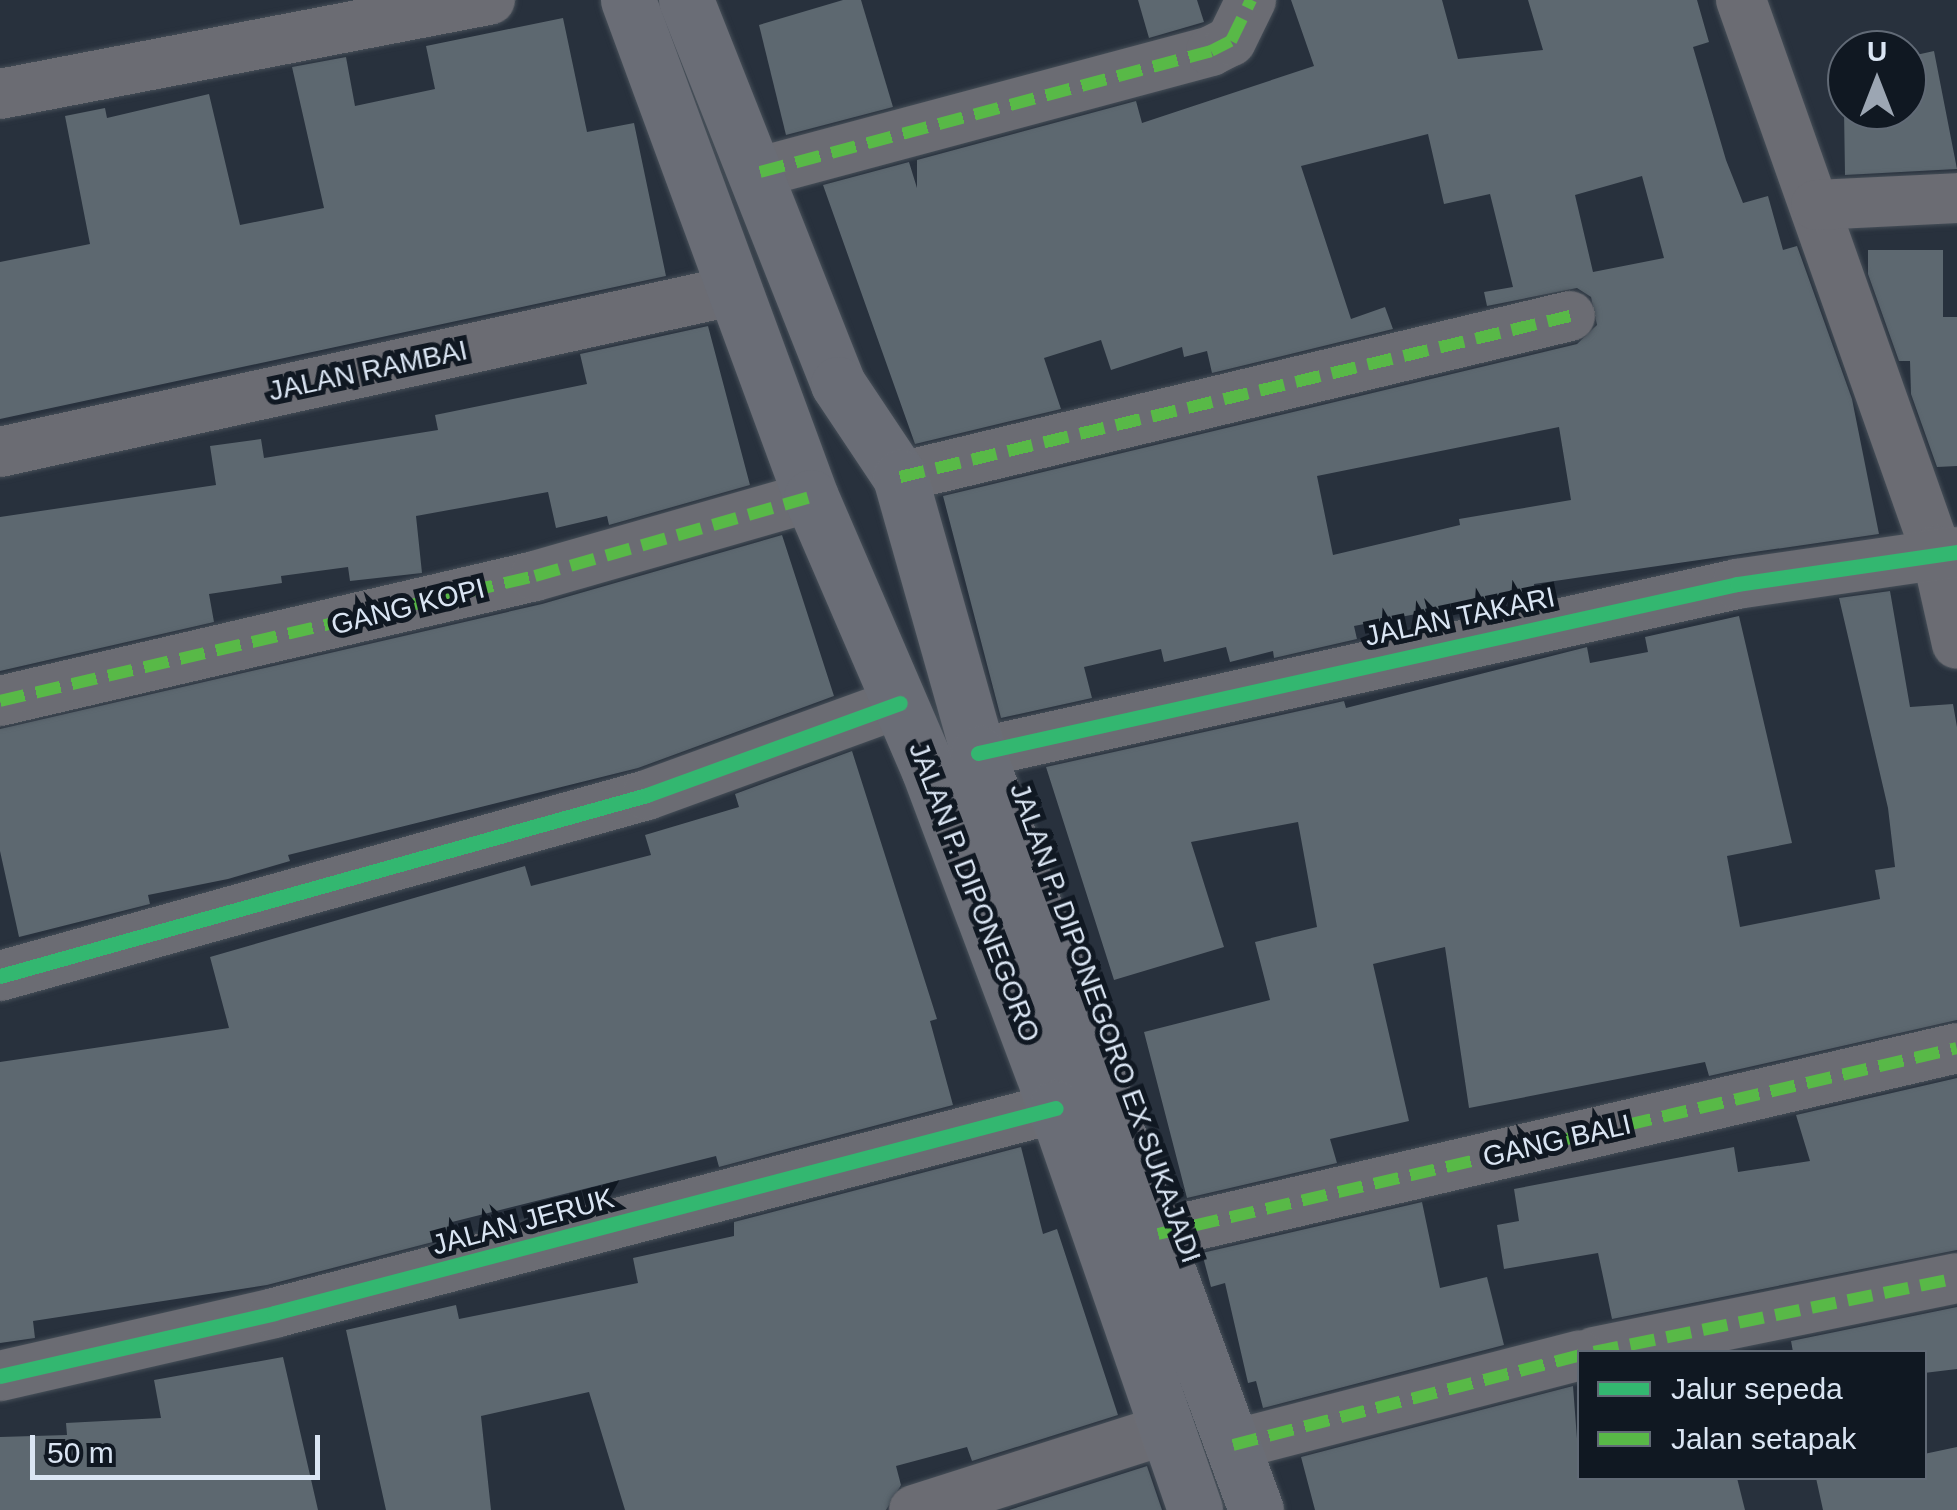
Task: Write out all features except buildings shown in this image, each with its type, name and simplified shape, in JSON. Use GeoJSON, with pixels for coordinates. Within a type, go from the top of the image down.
{"type":"FeatureCollection","features":[{"type":"Feature","properties":{"kind":"main road","name":"JALAN P. DIPONEGORO"},"geometry":{"type":"LineString","coordinates":[[628,0],[811,497],[900,702],[1056,1108],[1195,1510]]}},
{"type":"Feature","properties":{"kind":"main road","name":"JALAN P. DIPONEGORO EX SUKAJADI"},"geometry":{"type":"LineString","coordinates":[[686,0],[760,172],[838,384],[900,477],[978,753],[1158,1234],[1256,1510]]}},
{"type":"Feature","properties":{"kind":"street"},"geometry":{"type":"LineString","coordinates":[[0,94],[490,0]]}},
{"type":"Feature","properties":{"kind":"street"},"geometry":{"type":"LineString","coordinates":[[760,172],[1211,51],[1231,41],[1252,0]]}},
{"type":"Feature","properties":{"kind":"street"},"geometry":{"type":"LineString","coordinates":[[1741,0],[1947,552],[1957,644]]}},
{"type":"Feature","properties":{"kind":"street"},"geometry":{"type":"LineString","coordinates":[[1816,205],[1957,198]]}},
{"type":"Feature","properties":{"kind":"street","name":"JALAN RAMBAI"},"geometry":{"type":"LineString","coordinates":[[0,452],[736,290]]}},
{"type":"Feature","properties":{"kind":"street"},"geometry":{"type":"LineString","coordinates":[[900,477],[1570,316]]}},
{"type":"Feature","properties":{"kind":"street","name":"GANG KOPI"},"geometry":{"type":"LineString","coordinates":[[0,701],[535,576],[811,497]]}},
{"type":"Feature","properties":{"kind":"street","name":"JALAN TAKARI"},"geometry":{"type":"LineString","coordinates":[[978,753],[1466,640],[1947,552]]}},
{"type":"Feature","properties":{"kind":"street"},"geometry":{"type":"LineString","coordinates":[[0,976],[647,795],[900,702]]}},
{"type":"Feature","properties":{"kind":"street","name":"GANG BALI"},"geometry":{"type":"LineString","coordinates":[[1158,1234],[1957,1048]]}},
{"type":"Feature","properties":{"kind":"street","name":"JALAN JERUK"},"geometry":{"type":"LineString","coordinates":[[0,1376],[274,1313],[1056,1108]]}},
{"type":"Feature","properties":{"kind":"street"},"geometry":{"type":"LineString","coordinates":[[1604,1350],[1957,1278]]}},
{"type":"Feature","properties":{"kind":"street"},"geometry":{"type":"LineString","coordinates":[[1234,1445],[1577,1357]]}},
{"type":"Feature","properties":{"kind":"street"},"geometry":{"type":"LineString","coordinates":[[914,1510],[1168,1429]]}},
{"type":"Feature","properties":{"kind":"marked path"},"geometry":{"type":"LineString","coordinates":[[760,172],[1211,51],[1231,41],[1251,0]]}},
{"type":"Feature","properties":{"kind":"marked path"},"geometry":{"type":"LineString","coordinates":[[900,477],[1570,316]]}},
{"type":"Feature","properties":{"kind":"marked path"},"geometry":{"type":"LineString","coordinates":[[0,701],[535,576],[811,497]]}},
{"type":"Feature","properties":{"kind":"marked path"},"geometry":{"type":"LineString","coordinates":[[1158,1234],[1957,1048]]}},
{"type":"Feature","properties":{"kind":"marked path"},"geometry":{"type":"LineString","coordinates":[[1604,1350],[1957,1278]]}},
{"type":"Feature","properties":{"kind":"marked path"},"geometry":{"type":"LineString","coordinates":[[1233,1445],[1577,1356]]}},
{"type":"Feature","properties":{"kind":"cycle path"},"geometry":{"type":"LineString","coordinates":[[978,753],[1737,584],[1957,552]]}},
{"type":"Feature","properties":{"kind":"cycle path"},"geometry":{"type":"LineString","coordinates":[[0,976],[647,795],[900,703]]}},
{"type":"Feature","properties":{"kind":"cycle path"},"geometry":{"type":"LineString","coordinates":[[0,1376],[274,1313],[1056,1108]]}}]}
